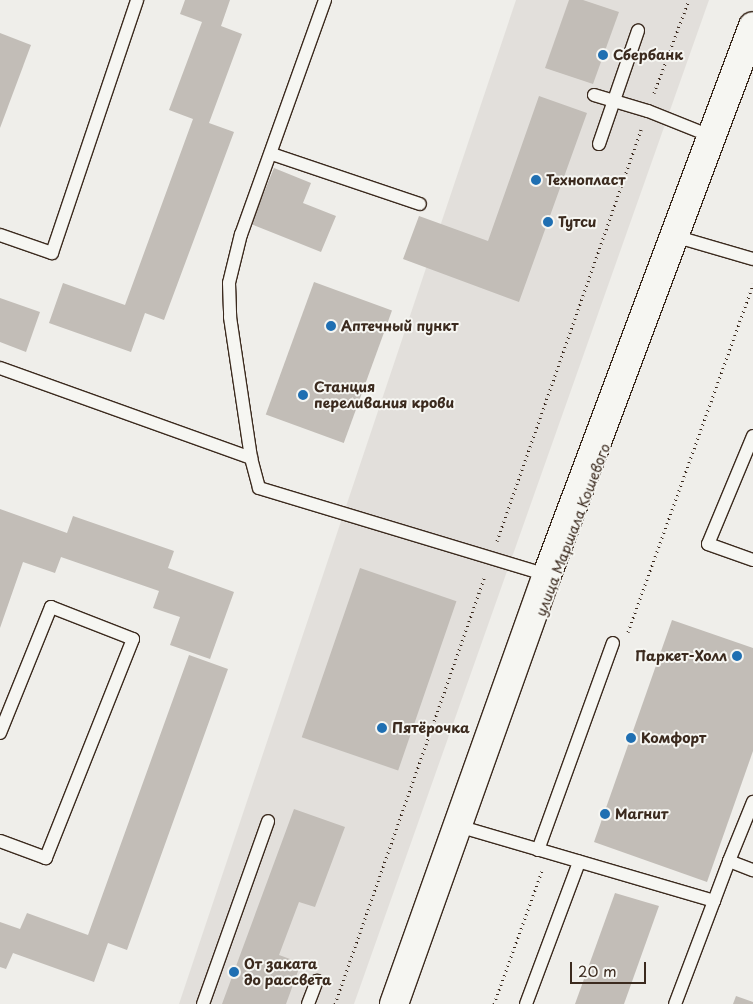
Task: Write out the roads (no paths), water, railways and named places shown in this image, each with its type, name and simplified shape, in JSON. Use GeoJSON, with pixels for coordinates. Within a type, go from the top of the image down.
{"type":"FeatureCollection","features":[{"type":"Feature","properties":{"kind":"street"},"geometry":{"type":"LineString","coordinates":[[394,1004],[462,827],[547,574],[717,139],[753,26]]}},
{"type":"Feature","properties":{"kind":"street","name":"улица Маршала Кошевого"},"geometry":{"type":"LineString","coordinates":[[406,1004],[462,827],[555,576],[684,239],[717,139],[753,60]]}},
{"type":"Feature","properties":{"kind":"lane"},"geometry":{"type":"LineString","coordinates":[[0,235],[52,253],[137,0]]}},
{"type":"Feature","properties":{"kind":"lane"},"geometry":{"type":"LineString","coordinates":[[325,0],[272,154],[241,234],[229,283],[230,317],[251,458],[259,488],[547,574]]}},
{"type":"Feature","properties":{"kind":"lane"},"geometry":{"type":"LineString","coordinates":[[599,144],[638,31]]}},
{"type":"Feature","properties":{"kind":"lane"},"geometry":{"type":"LineString","coordinates":[[594,95],[648,111],[717,139]]}},
{"type":"Feature","properties":{"kind":"lane"},"geometry":{"type":"LineString","coordinates":[[272,154],[420,204]]}},
{"type":"Feature","properties":{"kind":"lane"},"geometry":{"type":"LineString","coordinates":[[684,239],[753,259]]}},
{"type":"Feature","properties":{"kind":"lane"},"geometry":{"type":"LineString","coordinates":[[0,368],[251,458]]}},
{"type":"Feature","properties":{"kind":"lane"},"geometry":{"type":"LineString","coordinates":[[753,436],[708,544],[753,560]]}},
{"type":"Feature","properties":{"kind":"lane"},"geometry":{"type":"LineString","coordinates":[[0,733],[51,608],[134,639],[46,858],[0,841]]}},
{"type":"Feature","properties":{"kind":"lane"},"geometry":{"type":"LineString","coordinates":[[538,850],[613,643]]}},
{"type":"Feature","properties":{"kind":"lane"},"geometry":{"type":"LineString","coordinates":[[675,1004],[753,802]]}},
{"type":"Feature","properties":{"kind":"lane"},"geometry":{"type":"LineString","coordinates":[[203,1004],[268,821]]}},
{"type":"Feature","properties":{"kind":"lane"},"geometry":{"type":"LineString","coordinates":[[462,827],[714,901]]}},
{"type":"Feature","properties":{"kind":"lane"},"geometry":{"type":"LineString","coordinates":[[729,861],[753,870]]}},
{"type":"Feature","properties":{"kind":"lane"},"geometry":{"type":"LineString","coordinates":[[526,1004],[579,862]]}},
{"type":"Feature","properties":{"kind":"lane"},"geometry":{"type":"LineString","coordinates":[[308,1004],[317,982]]}},
{"type":"Feature","properties":{"kind":"place","name":"Сбербанк"},"geometry":{"type":"Point","coordinates":[603,55]}},
{"type":"Feature","properties":{"kind":"place","name":"Технопласт"},"geometry":{"type":"Point","coordinates":[536,180]}},
{"type":"Feature","properties":{"kind":"place","name":"Тутси"},"geometry":{"type":"Point","coordinates":[548,222]}},
{"type":"Feature","properties":{"kind":"place","name":"Аптечный пункт"},"geometry":{"type":"Point","coordinates":[331,326]}},
{"type":"Feature","properties":{"kind":"place","name":"Станция переливания крови"},"geometry":{"type":"Point","coordinates":[303,395]}},
{"type":"Feature","properties":{"kind":"place","name":"Паркет-Холл"},"geometry":{"type":"Point","coordinates":[737,656]}},
{"type":"Feature","properties":{"kind":"place","name":"Пятёрочка"},"geometry":{"type":"Point","coordinates":[382,728]}},
{"type":"Feature","properties":{"kind":"place","name":"Комфорт"},"geometry":{"type":"Point","coordinates":[631,738]}},
{"type":"Feature","properties":{"kind":"place","name":"Магнит"},"geometry":{"type":"Point","coordinates":[605,814]}},
{"type":"Feature","properties":{"kind":"place","name":"От заката до рассвета"},"geometry":{"type":"Point","coordinates":[234,972]}}]}
